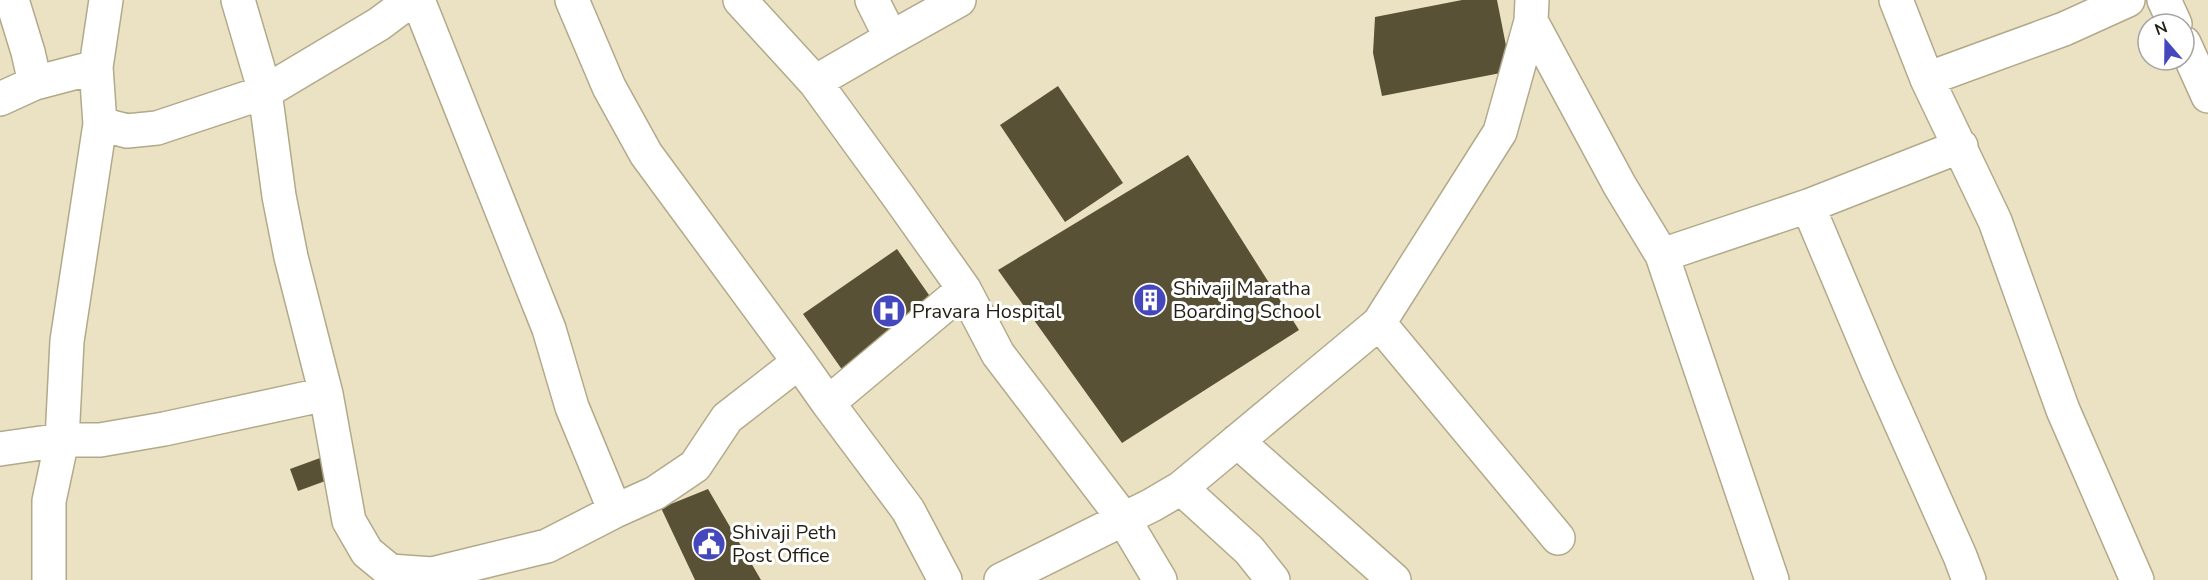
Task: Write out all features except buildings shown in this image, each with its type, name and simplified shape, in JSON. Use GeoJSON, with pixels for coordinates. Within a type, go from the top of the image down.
{"type":"FeatureCollection","features":[{"type":"Feature","properties":{"kind":"street"},"geometry":{"type":"LineString","coordinates":[[12,0],[35,83]]}},
{"type":"Feature","properties":{"kind":"street"},"geometry":{"type":"LineString","coordinates":[[49,580],[49,501],[62,440],[67,341],[100,124],[96,68],[106,0]]}},
{"type":"Feature","properties":{"kind":"street"},"geometry":{"type":"LineString","coordinates":[[238,0],[265,92],[279,196],[291,257],[326,394],[349,521],[367,552],[390,571],[432,574],[547,546],[655,493],[695,466],[727,418],[799,362]]}},
{"type":"Feature","properties":{"kind":"street"},"geometry":{"type":"LineString","coordinates":[[100,124],[127,131],[157,128],[265,92],[379,24],[411,0]]}},
{"type":"Feature","properties":{"kind":"street"},"geometry":{"type":"LineString","coordinates":[[418,0],[549,329],[572,407],[615,511]]}},
{"type":"Feature","properties":{"kind":"street"},"geometry":{"type":"LineString","coordinates":[[572,0],[609,87],[646,154],[908,510],[945,580]]}},
{"type":"Feature","properties":{"kind":"street"},"geometry":{"type":"LineString","coordinates":[[740,0],[815,82],[964,289],[998,354],[1123,518],[1160,580]]}},
{"type":"Feature","properties":{"kind":"street"},"geometry":{"type":"LineString","coordinates":[[872,0],[891,38]]}},
{"type":"Feature","properties":{"kind":"street"},"geometry":{"type":"LineString","coordinates":[[815,82],[959,0]]}},
{"type":"Feature","properties":{"kind":"street"},"geometry":{"type":"LineString","coordinates":[[1896,0],[1928,79],[1995,221],[2063,410],[2137,580]]}},
{"type":"Feature","properties":{"kind":"street"},"geometry":{"type":"LineString","coordinates":[[1928,79],[2064,29],[2094,7],[2128,0]]}},
{"type":"Feature","properties":{"kind":"street"},"geometry":{"type":"LineString","coordinates":[[1531,10],[1620,186],[1662,255],[1773,580]]}},
{"type":"Feature","properties":{"kind":"street"},"geometry":{"type":"LineString","coordinates":[[1001,580],[1123,518],[1152,506],[1181,488],[1379,323],[1500,132],[1531,10]]}},
{"type":"Feature","properties":{"kind":"street"},"geometry":{"type":"LineString","coordinates":[[0,99],[35,83],[96,68]]}},
{"type":"Feature","properties":{"kind":"street"},"geometry":{"type":"LineString","coordinates":[[2196,70],[2208,96]]}},
{"type":"Feature","properties":{"kind":"street"},"geometry":{"type":"LineString","coordinates":[[1662,255],[1808,206],[1961,146]]}},
{"type":"Feature","properties":{"kind":"street"},"geometry":{"type":"LineString","coordinates":[[1808,206],[1969,580]]}},
{"type":"Feature","properties":{"kind":"street"},"geometry":{"type":"LineString","coordinates":[[828,402],[964,289]]}},
{"type":"Feature","properties":{"kind":"street"},"geometry":{"type":"LineString","coordinates":[[1379,323],[1558,538]]}},
{"type":"Feature","properties":{"kind":"street"},"geometry":{"type":"LineString","coordinates":[[0,449],[62,440],[100,440],[164,429],[326,394]]}},
{"type":"Feature","properties":{"kind":"street"},"geometry":{"type":"LineString","coordinates":[[1237,441],[1394,580]]}},
{"type":"Feature","properties":{"kind":"street"},"geometry":{"type":"LineString","coordinates":[[1181,488],[1249,550],[1273,580]]}},
{"type":"Feature","properties":{"kind":"place","name":"Shivaji Maratha Boarding School"},"geometry":{"type":"Point","coordinates":[1150,300]}},
{"type":"Feature","properties":{"kind":"place","name":"Pravara Hospital"},"geometry":{"type":"Point","coordinates":[889,311]}},
{"type":"Feature","properties":{"kind":"place","name":"Shivaji Peth Post Office"},"geometry":{"type":"Point","coordinates":[709,544]}}]}
